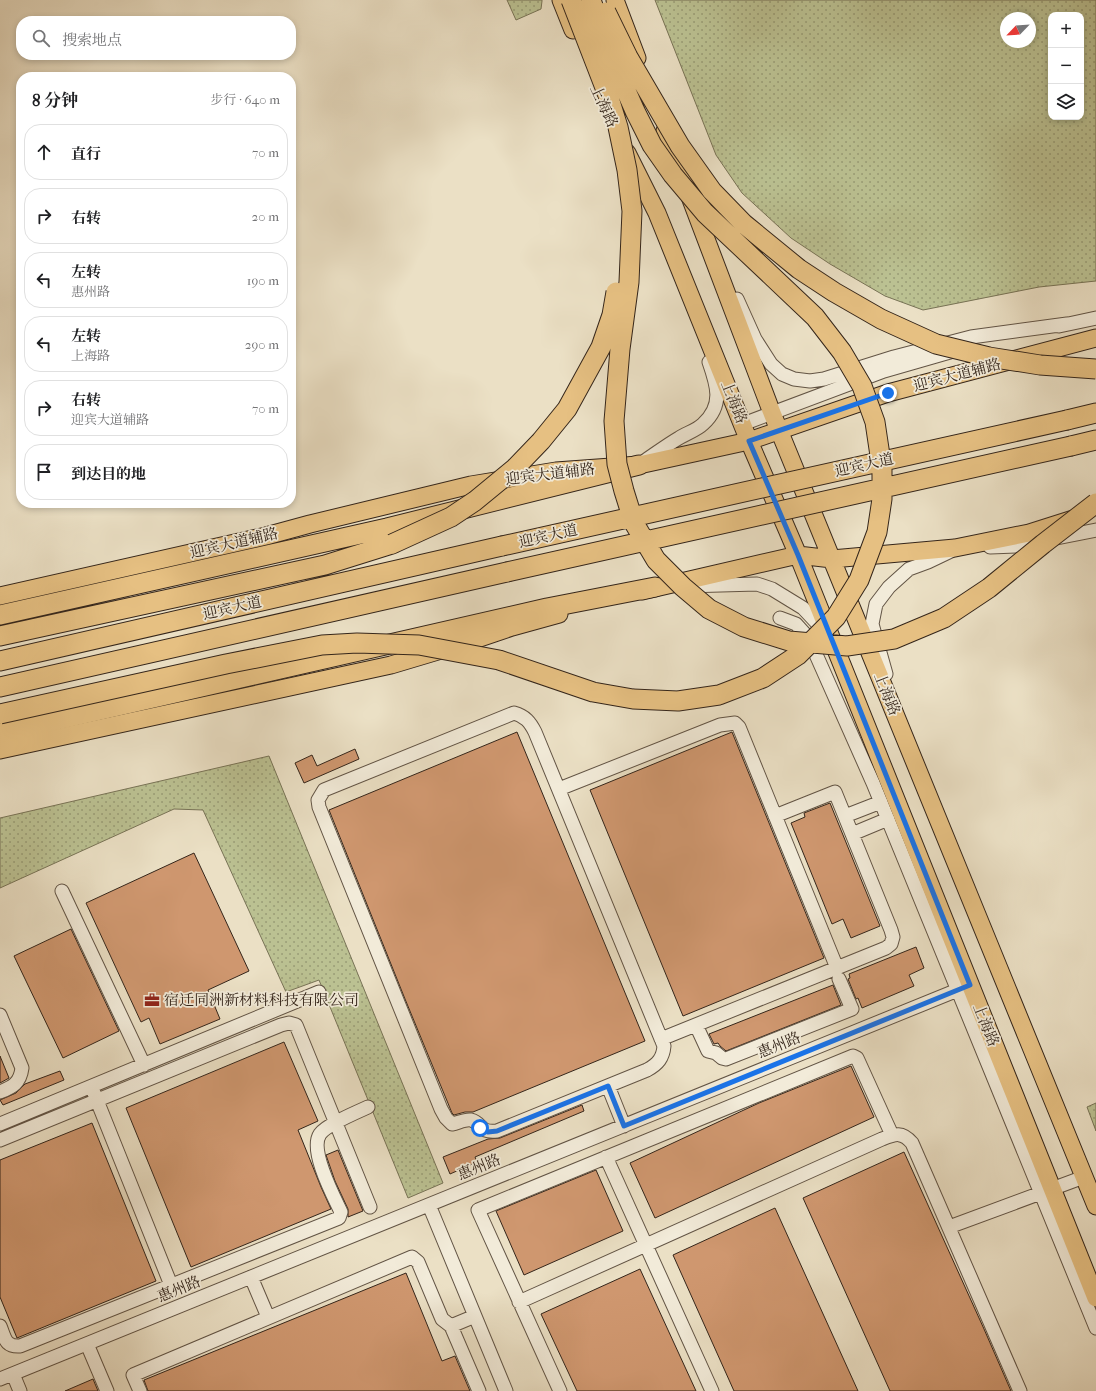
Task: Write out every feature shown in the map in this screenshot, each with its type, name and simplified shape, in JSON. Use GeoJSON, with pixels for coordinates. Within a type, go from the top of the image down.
{"type":"FeatureCollection","features":[{"type":"Feature","properties":{"kind":"highway"},"geometry":{"type":"LineString","coordinates":[[570,0],[609,98],[618,127],[627,170],[632,211],[629,282],[620,349],[614,421],[617,464],[634,523],[656,560],[683,587],[709,609],[744,627],[789,640],[847,646],[894,639],[944,618],[989,588],[1096,503]]}},
{"type":"Feature","properties":{"kind":"highway"},"geometry":{"type":"LineString","coordinates":[[0,636],[325,565],[392,544],[451,517],[475,501],[515,468],[541,441],[567,410],[601,347],[612,315],[617,287],[621,244],[620,199],[614,134],[606,102],[570,0]]}},
{"type":"Feature","properties":{"kind":"highway"},"geometry":{"type":"LineString","coordinates":[[0,714],[226,664],[322,645],[357,643],[419,645],[499,660],[594,692],[633,699],[678,701],[719,695],[763,678],[798,655],[836,617],[859,580],[877,532],[882,499],[882,469],[875,422],[862,386],[842,352],[815,317],[705,213],[673,175],[652,145],[635,111],[609,52],[591,0]]}},
{"type":"Feature","properties":{"kind":"highway"},"geometry":{"type":"LineString","coordinates":[[600,0],[628,57],[680,146],[712,191],[744,224],[799,269],[834,292],[881,319],[936,344],[989,357],[1040,365],[1096,369]]}},
{"type":"Feature","properties":{"kind":"highway","name":"迎宾大道"},"geometry":{"type":"LineString","coordinates":[[0,661],[502,546],[1096,413]]}},
{"type":"Feature","properties":{"kind":"highway","name":"迎宾大道"},"geometry":{"type":"LineString","coordinates":[[0,687],[1096,440]]}},
{"type":"Feature","properties":{"kind":"highway"},"geometry":{"type":"LineString","coordinates":[[0,614],[386,528],[639,465]]}},
{"type":"Feature","properties":{"kind":"highway"},"geometry":{"type":"LineString","coordinates":[[0,733],[547,608],[655,587]]}},
{"type":"Feature","properties":{"kind":"main road","name":"上海路"},"geometry":{"type":"LineString","coordinates":[[561,0],[600,100],[657,213],[749,441],[798,555],[887,799],[1046,1191],[1096,1298]]}},
{"type":"Feature","properties":{"kind":"main road","name":"上海路"},"geometry":{"type":"LineString","coordinates":[[615,0],[772,413],[1096,1206]]}},
{"type":"Feature","properties":{"kind":"main road","name":"迎宾大道辅路"},"geometry":{"type":"LineString","coordinates":[[0,596],[266,536],[310,524],[471,486],[556,471],[639,465],[749,441],[888,393],[1096,338]]}},
{"type":"Feature","properties":{"kind":"main road"},"geometry":{"type":"LineString","coordinates":[[0,750],[391,665],[512,627],[655,587],[798,555],[832,559],[955,548],[1029,533],[1096,512]]}},
{"type":"Feature","properties":{"kind":"street"},"geometry":{"type":"LineString","coordinates":[[681,175],[755,339],[770,364],[782,374],[794,379],[810,381],[817,380],[894,357],[971,337],[1067,324]]}},
{"type":"Feature","properties":{"kind":"street"},"geometry":{"type":"LineString","coordinates":[[639,465],[679,438],[703,425],[714,412],[718,396],[715,379],[657,213]]}},
{"type":"Feature","properties":{"kind":"street"},"geometry":{"type":"LineString","coordinates":[[743,424],[898,367],[962,348],[1096,318]]}},
{"type":"Feature","properties":{"kind":"street"},"geometry":{"type":"LineString","coordinates":[[924,784],[892,694],[872,624],[876,604],[889,587],[909,569],[928,562],[955,548],[1016,546],[1096,530]]}},
{"type":"Feature","properties":{"kind":"street"},"geometry":{"type":"LineString","coordinates":[[655,587],[757,584],[772,589],[803,608],[817,623],[841,677],[887,799],[888,819],[964,987]]}},
{"type":"Feature","properties":{"kind":"street"},"geometry":{"type":"LineString","coordinates":[[780,618],[796,624],[805,634],[887,799]]}},
{"type":"Feature","properties":{"kind":"street"},"geometry":{"type":"LineString","coordinates":[[514,713],[523,716],[530,723],[535,732],[661,1039],[664,1046],[663,1054],[659,1062],[647,1070],[608,1086],[497,1131],[488,1132],[480,1128],[474,1121],[466,1120],[452,1124],[440,1109],[319,807],[318,800],[324,790],[514,713]]}},
{"type":"Feature","properties":{"kind":"street"},"geometry":{"type":"LineString","coordinates":[[559,789],[720,725],[735,723],[739,727],[852,1009],[726,1060],[716,1053],[708,1051],[696,1025]]}},
{"type":"Feature","properties":{"kind":"street"},"geometry":{"type":"LineString","coordinates":[[661,1039],[838,974],[891,944],[891,930],[835,792],[775,816]]}},
{"type":"Feature","properties":{"kind":"street"},"geometry":{"type":"LineString","coordinates":[[845,816],[887,799]]}},
{"type":"Feature","properties":{"kind":"street"},"geometry":{"type":"LineString","coordinates":[[852,834],[888,819]]}},
{"type":"Feature","properties":{"kind":"street"},"geometry":{"type":"LineString","coordinates":[[62,891],[144,1064]]}},
{"type":"Feature","properties":{"kind":"street","name":"惠州路"},"geometry":{"type":"LineString","coordinates":[[0,1379],[964,987]]}},
{"type":"Feature","properties":{"kind":"street"},"geometry":{"type":"LineString","coordinates":[[0,1124],[319,992]]}},
{"type":"Feature","properties":{"kind":"street"},"geometry":{"type":"LineString","coordinates":[[0,1015],[22,1068],[21,1077],[16,1084],[0,1092]]}},
{"type":"Feature","properties":{"kind":"street"},"geometry":{"type":"LineString","coordinates":[[0,1140],[289,1023],[296,1025],[370,1207]]}},
{"type":"Feature","properties":{"kind":"street"},"geometry":{"type":"LineString","coordinates":[[560,1391],[478,1210],[853,1056],[857,1058],[892,1135]]}},
{"type":"Feature","properties":{"kind":"street"},"geometry":{"type":"LineString","coordinates":[[92,1086],[171,1285]]}},
{"type":"Feature","properties":{"kind":"street"},"geometry":{"type":"LineString","coordinates":[[608,1086],[624,1126]]}},
{"type":"Feature","properties":{"kind":"street"},"geometry":{"type":"LineString","coordinates":[[0,1326],[7,1342],[13,1346],[20,1346],[339,1218],[341,1212],[318,1157],[317,1144],[320,1133],[336,1122],[368,1107]]}},
{"type":"Feature","properties":{"kind":"street"},"geometry":{"type":"LineString","coordinates":[[519,1302],[892,1135],[900,1134],[906,1136],[912,1143],[1020,1391]]}},
{"type":"Feature","properties":{"kind":"street"},"geometry":{"type":"LineString","coordinates":[[606,1158],[712,1391]]}},
{"type":"Feature","properties":{"kind":"street"},"geometry":{"type":"LineString","coordinates":[[949,1227],[1084,1177]]}},
{"type":"Feature","properties":{"kind":"street"},"geometry":{"type":"LineString","coordinates":[[1046,1191],[1096,1328]]}},
{"type":"Feature","properties":{"kind":"street"},"geometry":{"type":"LineString","coordinates":[[429,1205],[506,1391]]}},
{"type":"Feature","properties":{"kind":"street"},"geometry":{"type":"LineString","coordinates":[[140,1391],[133,1375],[412,1257],[418,1262],[442,1319],[451,1326],[479,1391]]}},
{"type":"Feature","properties":{"kind":"street"},"geometry":{"type":"LineString","coordinates":[[251,1277],[268,1317]]}},
{"type":"Feature","properties":{"kind":"street"},"geometry":{"type":"LineString","coordinates":[[451,1326],[475,1316]]}},
{"type":"Feature","properties":{"kind":"street"},"geometry":{"type":"LineString","coordinates":[[87,1344],[107,1391]]}},
{"type":"Feature","properties":{"kind":"street"},"geometry":{"type":"LineString","coordinates":[[13,1374],[20,1391]]}},
{"type":"Feature","properties":{"kind":"green space"},"geometry":{"type":"Polygon","coordinates":[[[507,0],[542,0],[541,9],[516,20],[507,0]]]}},
{"type":"Feature","properties":{"kind":"green space"},"geometry":{"type":"Polygon","coordinates":[[[655,0],[1096,0],[1096,281],[1039,287],[923,310],[885,296],[830,264],[791,238],[742,193],[716,155],[655,0]]]}},
{"type":"Feature","properties":{"kind":"green space"},"geometry":{"type":"Polygon","coordinates":[[[269,756],[443,1183],[408,1198],[319,980],[286,992],[203,810],[174,809],[0,888],[0,818],[269,756]]]}},
{"type":"Feature","properties":{"kind":"green space"},"geometry":{"type":"Polygon","coordinates":[[[1096,1103],[1096,1131],[1087,1107],[1096,1103]]]}},
{"type":"Feature","properties":{"kind":"building"},"geometry":{"type":"Polygon","coordinates":[[[517,732],[645,1041],[473,1112],[465,1112],[454,1115],[405,999],[329,810],[517,732]]]}},
{"type":"Feature","properties":{"kind":"building"},"geometry":{"type":"Polygon","coordinates":[[[732,732],[824,958],[683,1016],[590,790],[732,732]]]}},
{"type":"Feature","properties":{"kind":"building"},"geometry":{"type":"Polygon","coordinates":[[[355,749],[359,759],[304,783],[295,763],[312,755],[317,766],[355,749]]]}},
{"type":"Feature","properties":{"kind":"building"},"geometry":{"type":"Polygon","coordinates":[[[830,803],[880,926],[851,938],[843,919],[832,924],[791,823],[805,817],[804,813],[830,803]]]}},
{"type":"Feature","properties":{"kind":"building"},"geometry":{"type":"Polygon","coordinates":[[[194,853],[249,971],[208,990],[220,1019],[160,1044],[149,1018],[141,1022],[86,903],[194,853]]]}},
{"type":"Feature","properties":{"kind":"building"},"geometry":{"type":"Polygon","coordinates":[[[71,929],[119,1031],[63,1058],[14,956],[71,929]]]}},
{"type":"Feature","properties":{"kind":"building"},"geometry":{"type":"Polygon","coordinates":[[[916,947],[924,968],[909,975],[914,986],[862,1008],[858,998],[856,999],[848,979],[850,978],[849,974],[916,947]]]}},
{"type":"Feature","properties":{"kind":"building"},"geometry":{"type":"Polygon","coordinates":[[[833,985],[841,1005],[726,1051],[718,1043],[714,1044],[709,1034],[833,985]]]}},
{"type":"Feature","properties":{"kind":"building"},"geometry":{"type":"Polygon","coordinates":[[[284,1042],[318,1121],[298,1130],[331,1209],[191,1267],[126,1108],[284,1042]]]}},
{"type":"Feature","properties":{"kind":"building"},"geometry":{"type":"Polygon","coordinates":[[[0,1056],[9,1078],[0,1083],[0,1056]]]}},
{"type":"Feature","properties":{"kind":"building"},"geometry":{"type":"Polygon","coordinates":[[[851,1066],[874,1117],[655,1218],[630,1163],[759,1103],[851,1066]]]}},
{"type":"Feature","properties":{"kind":"building"},"geometry":{"type":"Polygon","coordinates":[[[60,1071],[64,1080],[3,1105],[0,1100],[16,1093],[25,1084],[60,1071]]]}},
{"type":"Feature","properties":{"kind":"building"},"geometry":{"type":"Polygon","coordinates":[[[582,1105],[584,1111],[475,1157],[477,1162],[450,1174],[443,1157],[488,1139],[500,1138],[582,1105]]]}},
{"type":"Feature","properties":{"kind":"building"},"geometry":{"type":"Polygon","coordinates":[[[92,1123],[156,1281],[17,1338],[0,1297],[0,1160],[92,1123]]]}},
{"type":"Feature","properties":{"kind":"building"},"geometry":{"type":"Polygon","coordinates":[[[338,1150],[363,1211],[348,1217],[348,1209],[335,1181],[326,1155],[338,1150]]]}},
{"type":"Feature","properties":{"kind":"building"},"geometry":{"type":"Polygon","coordinates":[[[904,1152],[1011,1391],[890,1391],[803,1198],[904,1152]]]}},
{"type":"Feature","properties":{"kind":"building"},"geometry":{"type":"Polygon","coordinates":[[[596,1170],[623,1231],[524,1275],[496,1211],[596,1170]]]}},
{"type":"Feature","properties":{"kind":"building"},"geometry":{"type":"Polygon","coordinates":[[[775,1208],[858,1391],[734,1391],[673,1255],[775,1208]]]}},
{"type":"Feature","properties":{"kind":"building"},"geometry":{"type":"Polygon","coordinates":[[[640,1269],[696,1391],[577,1391],[541,1314],[640,1269]]]}},
{"type":"Feature","properties":{"kind":"building"},"geometry":{"type":"Polygon","coordinates":[[[406,1273],[442,1361],[455,1356],[470,1391],[148,1391],[144,1380],[406,1273]]]}},
{"type":"Feature","properties":{"kind":"building"},"geometry":{"type":"Polygon","coordinates":[[[93,1379],[98,1391],[65,1391],[93,1379]]]}},
{"type":"Feature","properties":{"kind":"place","name":"宿迁同洲新材料科技有限公司"},"geometry":{"type":"Point","coordinates":[152,1000]}},
{"type":"Feature","properties":{"kind":"route"},"geometry":{"type":"LineString","coordinates":[[480,1128],[488,1132],[497,1131],[608,1086],[624,1126],[970,985],[798,555],[749,441],[888,393]]}}]}
